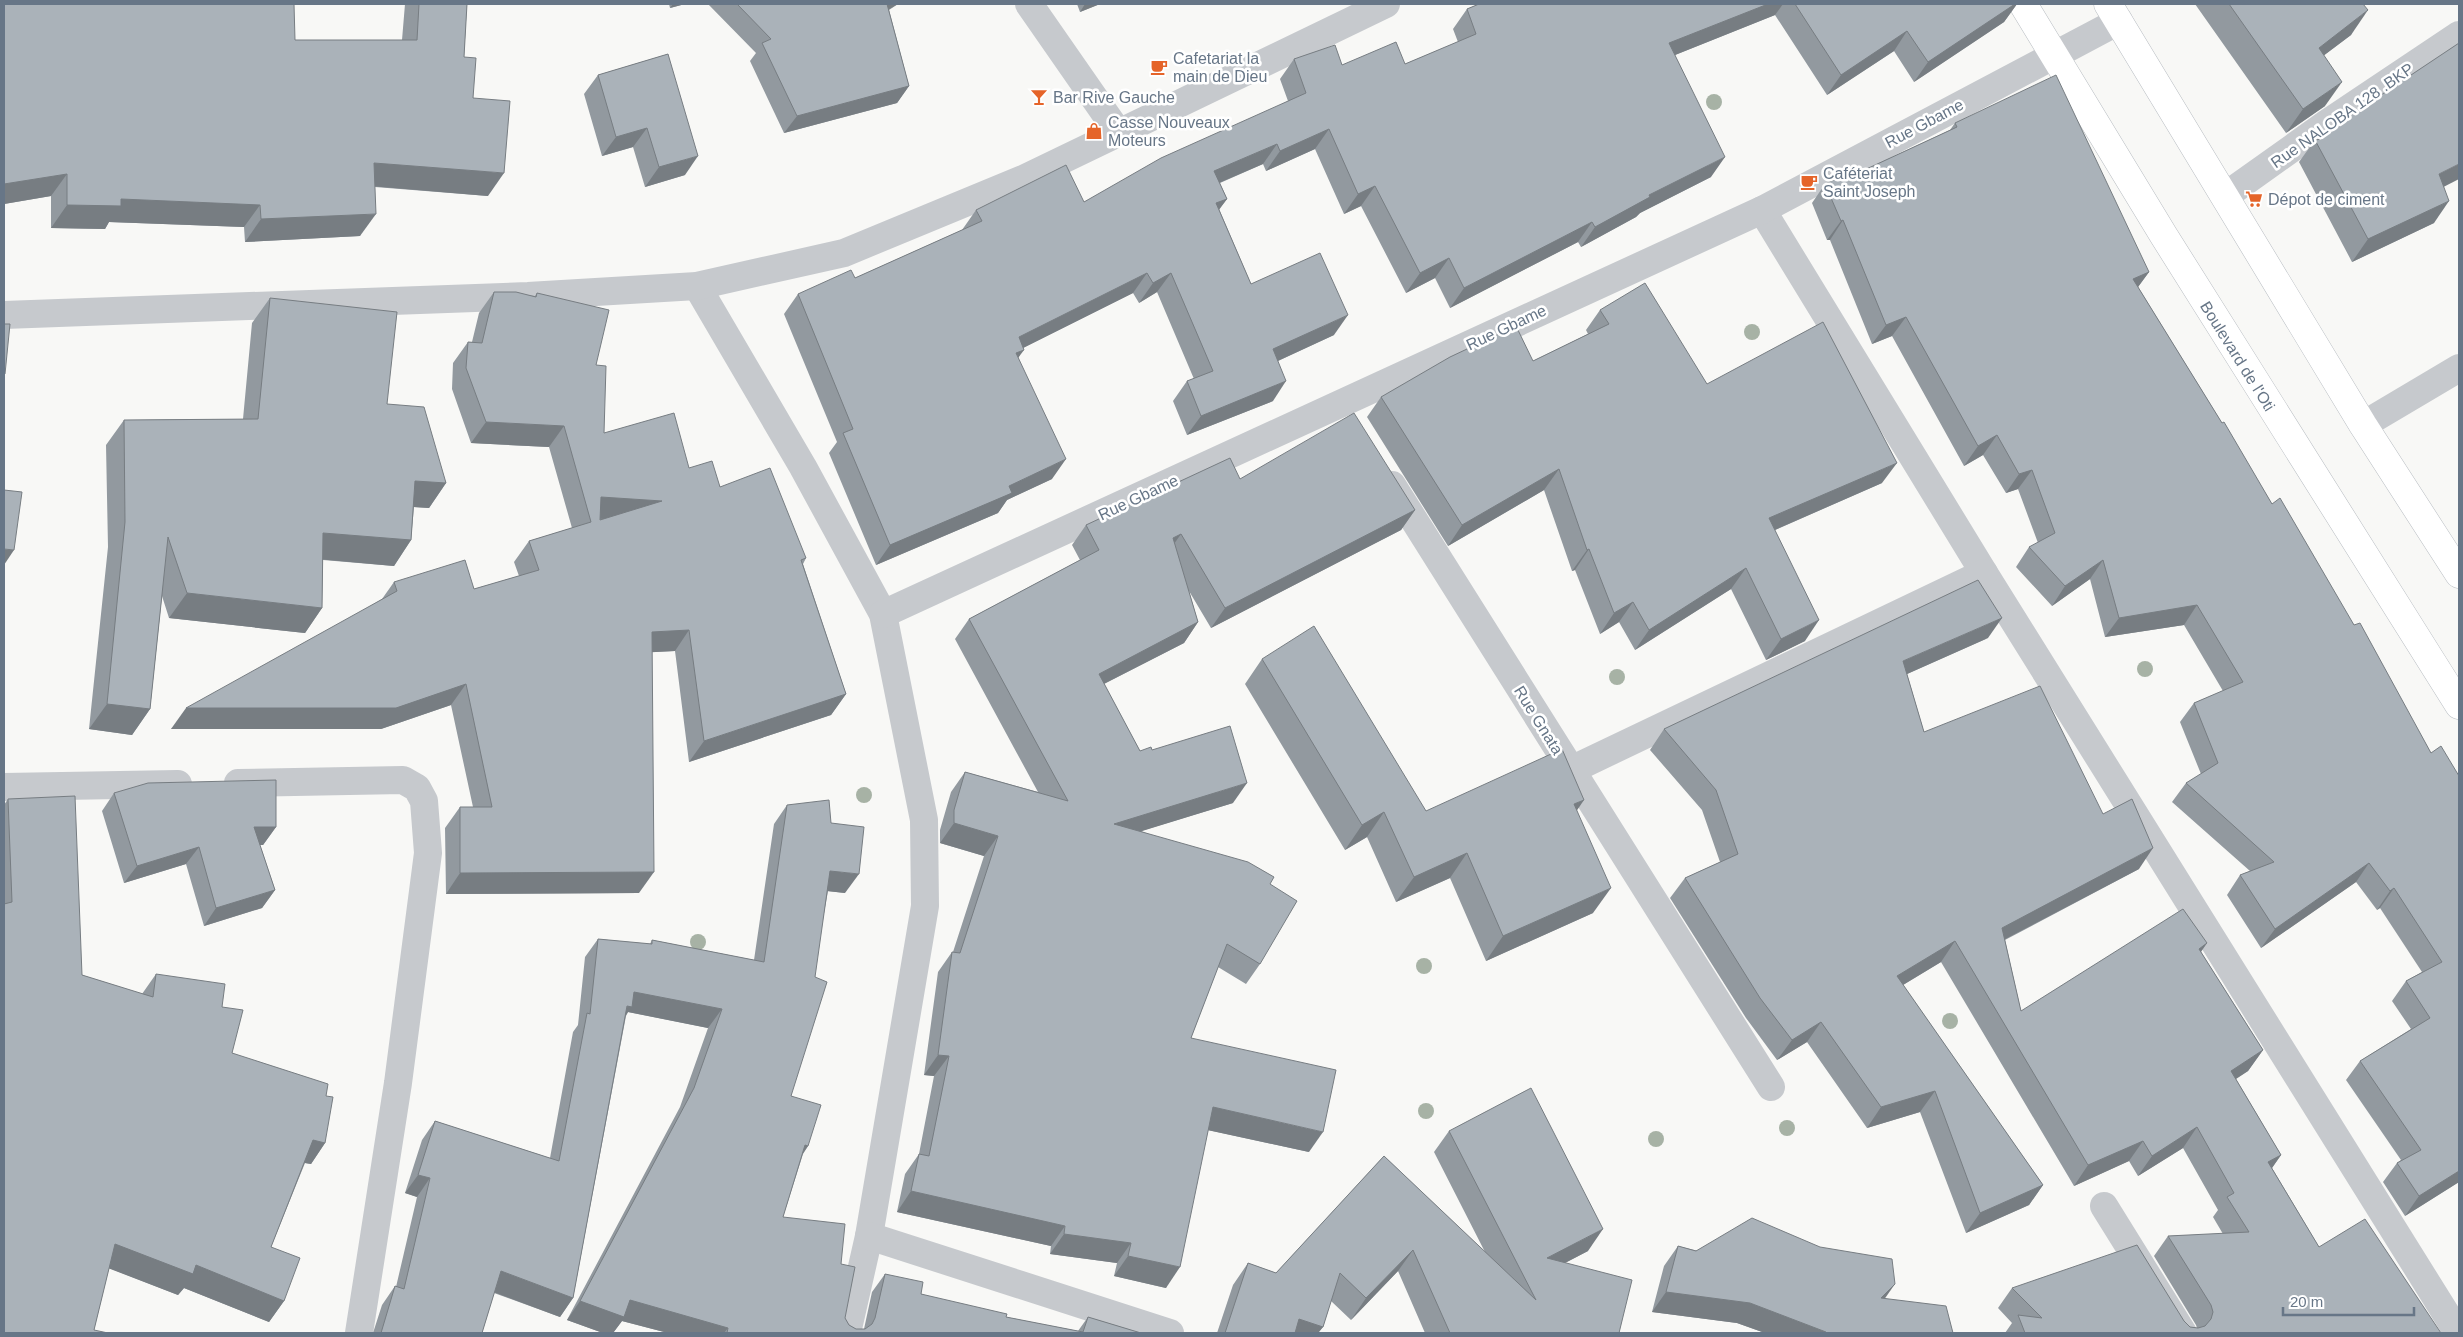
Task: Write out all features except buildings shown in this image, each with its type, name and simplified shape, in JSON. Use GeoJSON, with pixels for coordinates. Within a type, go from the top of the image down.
{"type":"FeatureCollection","features":[{"type":"Feature","properties":{"kind":"main road","name":"Boulevard de l'Oti"},"geometry":{"type":"LineString","coordinates":[[2023,4],[2180,262],[2459,706]]}},
{"type":"Feature","properties":{"kind":"main road"},"geometry":{"type":"LineString","coordinates":[[2113,12],[2363,425],[2459,574]]}},
{"type":"Feature","properties":{"kind":"street"},"geometry":{"type":"LineString","coordinates":[[1029,4],[1118,132]]}},
{"type":"Feature","properties":{"kind":"street"},"geometry":{"type":"LineString","coordinates":[[4,315],[528,296],[697,286],[844,253],[938,216],[1023,179],[1386,4]]}},
{"type":"Feature","properties":{"kind":"street","name":"Rue Gbame"},"geometry":{"type":"LineString","coordinates":[[883,614],[1762,210],[2054,54],[2113,12]]}},
{"type":"Feature","properties":{"kind":"street","name":"Rue NALOBA 128 .BKP"},"geometry":{"type":"LineString","coordinates":[[2225,196],[2326,124],[2459,34]]}},
{"type":"Feature","properties":{"kind":"street"},"geometry":{"type":"LineString","coordinates":[[1762,210],[1984,573],[2458,1333]]}},
{"type":"Feature","properties":{"kind":"street"},"geometry":{"type":"LineString","coordinates":[[697,286],[803,467],[883,614],[924,820],[925,906],[869,1236],[847,1333]]}},
{"type":"Feature","properties":{"kind":"street"},"geometry":{"type":"LineString","coordinates":[[2363,425],[2459,368]]}},
{"type":"Feature","properties":{"kind":"street"},"geometry":{"type":"LineString","coordinates":[[1340,404],[1356,429]]}},
{"type":"Feature","properties":{"kind":"street","name":"Rue Gnata"},"geometry":{"type":"LineString","coordinates":[[1377,462],[1771,1087]]}},
{"type":"Feature","properties":{"kind":"street"},"geometry":{"type":"LineString","coordinates":[[1571,770],[1984,573]]}},
{"type":"Feature","properties":{"kind":"street"},"geometry":{"type":"LineString","coordinates":[[4,787],[404,780],[418,788],[424,801],[428,853],[398,1083],[359,1333]]}},
{"type":"Feature","properties":{"kind":"street"},"geometry":{"type":"LineString","coordinates":[[2104,1206],[2182,1333]]}},
{"type":"Feature","properties":{"kind":"street"},"geometry":{"type":"LineString","coordinates":[[869,1236],[1170,1333]]}},
{"type":"Feature","properties":{"kind":"place","name":"Cafetariat la main de Dieu"},"geometry":{"type":"Point","coordinates":[1159,67]}},
{"type":"Feature","properties":{"kind":"place","name":"Bar Rive Gauche"},"geometry":{"type":"Point","coordinates":[1039,97]}},
{"type":"Feature","properties":{"kind":"place","name":"Casse Nouveaux Moteurs"},"geometry":{"type":"Point","coordinates":[1094,131]}},
{"type":"Feature","properties":{"kind":"place","name":"Caféteriat Saint Joseph"},"geometry":{"type":"Point","coordinates":[1809,182]}},
{"type":"Feature","properties":{"kind":"place","name":"Dépot de ciment"},"geometry":{"type":"Point","coordinates":[2254,199]}}]}
